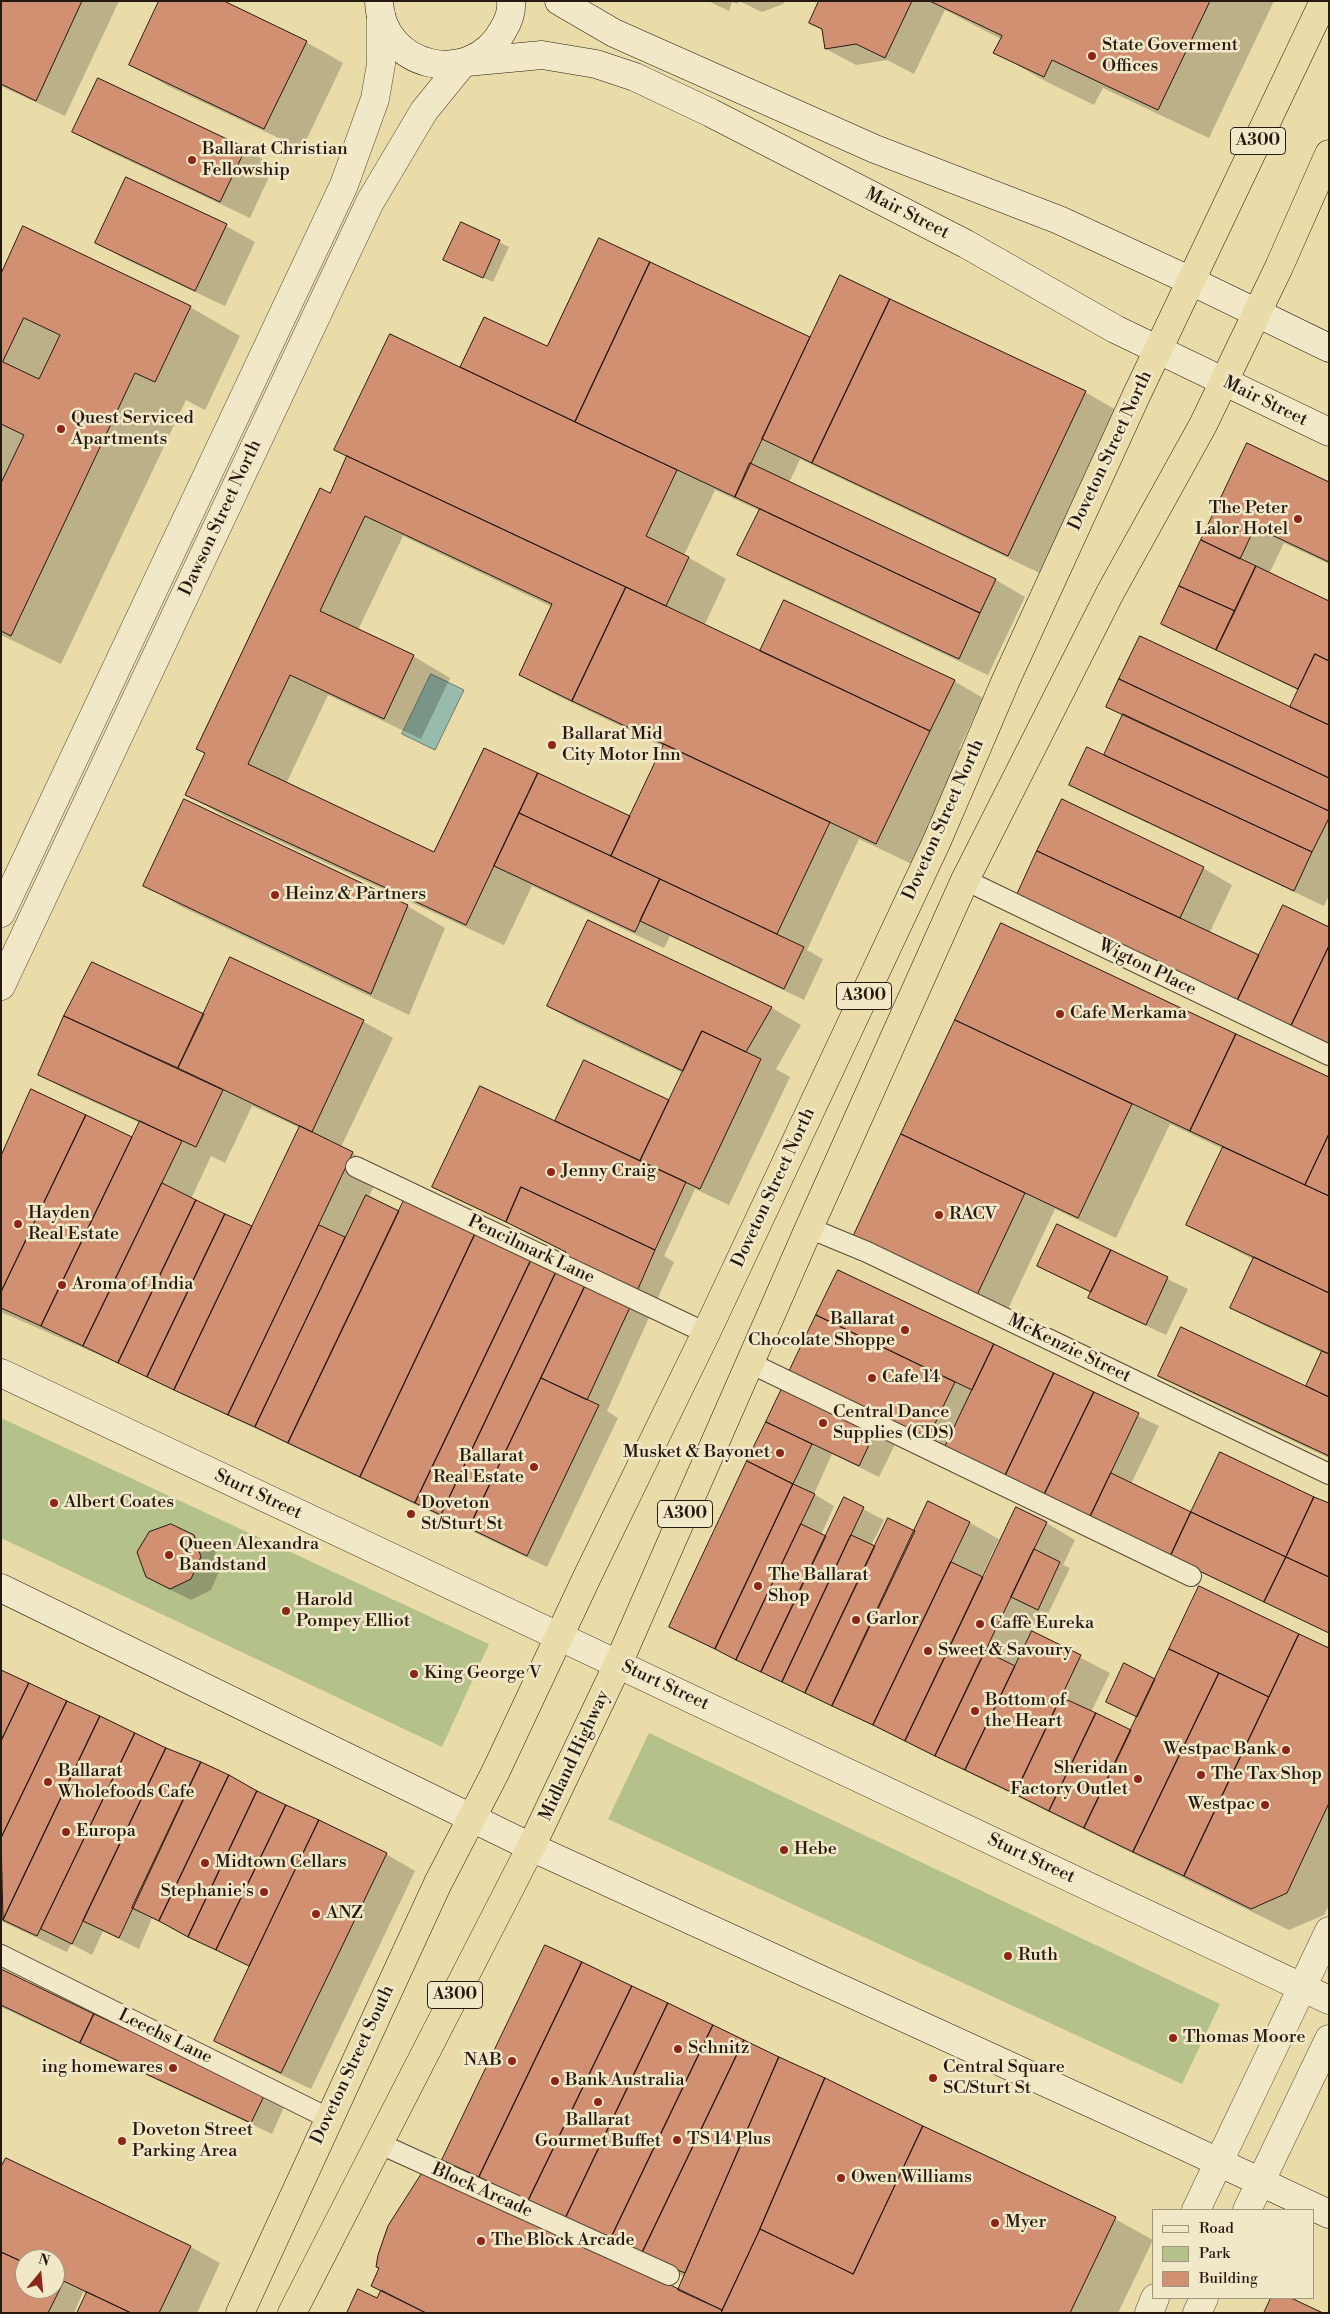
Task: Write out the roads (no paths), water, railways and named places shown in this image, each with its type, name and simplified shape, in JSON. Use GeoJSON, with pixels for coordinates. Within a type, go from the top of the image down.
{"type":"FeatureCollection","features":[{"type":"Feature","properties":{"kind":"highway","name":"Doveton Street North"},"geometry":{"type":"LineString","coordinates":[[559,1636],[706,1333],[932,850],[1006,680],[1157,350],[1324,1]]}},
{"type":"Feature","properties":{"kind":"highway","name":"A300"},"geometry":{"type":"LineString","coordinates":[[618,1664],[809,1228],[965,880],[1110,593],[1203,425],[1329,154]]}},
{"type":"Feature","properties":{"kind":"highway","name":"A300"},"geometry":{"type":"LineString","coordinates":[[472,1819],[559,1636]]}},
{"type":"Feature","properties":{"kind":"highway","name":"Midland Highway"},"geometry":{"type":"LineString","coordinates":[[531,1847],[618,1664]]}},
{"type":"Feature","properties":{"kind":"highway","name":"Doveton Street South"},"geometry":{"type":"LineString","coordinates":[[240,2313],[328,2118],[438,1884],[472,1819]]}},
{"type":"Feature","properties":{"kind":"highway","name":"A300"},"geometry":{"type":"LineString","coordinates":[[292,2313],[378,2142],[531,1847]]}},
{"type":"Feature","properties":{"kind":"street"},"geometry":{"type":"LineString","coordinates":[[465,63],[484,54],[498,40],[507,23],[511,1]]}},
{"type":"Feature","properties":{"kind":"street"},"geometry":{"type":"LineString","coordinates":[[559,1],[614,33],[875,149],[1059,220],[1329,348]]}},
{"type":"Feature","properties":{"kind":"street","name":"Mair Street"},"geometry":{"type":"LineString","coordinates":[[379,5],[389,35],[403,51],[422,61],[442,65],[542,55],[596,64],[635,77],[711,113],[966,244],[1157,350],[1329,432]]}},
{"type":"Feature","properties":{"kind":"street","name":"Dawson Street North"},"geometry":{"type":"LineString","coordinates":[[1,913],[344,185],[375,100],[381,64],[379,5]]}},
{"type":"Feature","properties":{"kind":"street","name":"Dawson Street North"},"geometry":{"type":"LineString","coordinates":[[1,986],[370,202],[424,111],[465,63]]}},
{"type":"Feature","properties":{"kind":"street","name":"Sturt Street"},"geometry":{"type":"LineString","coordinates":[[1,1373],[1329,2000]]}},
{"type":"Feature","properties":{"kind":"street"},"geometry":{"type":"LineString","coordinates":[[1,1588],[531,1847],[1149,2129],[1218,2164],[1329,2214]]}},
{"type":"Feature","properties":{"kind":"street"},"geometry":{"type":"LineString","coordinates":[[1196,2209],[1329,1931]]}},
{"type":"Feature","properties":{"kind":"street"},"geometry":{"type":"LineString","coordinates":[[1247,2209],[1329,2039]]}},
{"type":"Feature","properties":{"kind":"street"},"geometry":{"type":"LineString","coordinates":[[1149,2313],[1155,2299]]}},
{"type":"Feature","properties":{"kind":"street"},"geometry":{"type":"LineString","coordinates":[[1197,2313],[1204,2299]]}},
{"type":"Feature","properties":{"kind":"lane","name":"Wigton Place"},"geometry":{"type":"LineString","coordinates":[[965,880],[1329,1055]]}},
{"type":"Feature","properties":{"kind":"lane","name":"Pencilmark Lane"},"geometry":{"type":"LineString","coordinates":[[356,1167],[706,1333]]}},
{"type":"Feature","properties":{"kind":"lane","name":"McKenzie Street"},"geometry":{"type":"LineString","coordinates":[[809,1228],[867,1252],[1329,1474]]}},
{"type":"Feature","properties":{"kind":"lane"},"geometry":{"type":"LineString","coordinates":[[750,1362],[1190,1576]]}},
{"type":"Feature","properties":{"kind":"lane","name":"Leechs Lane"},"geometry":{"type":"LineString","coordinates":[[1,1956],[328,2118]]}},
{"type":"Feature","properties":{"kind":"lane","name":"Block Arcade"},"geometry":{"type":"LineString","coordinates":[[378,2142],[668,2275]]}},
{"type":"Feature","properties":{"kind":"place","name":"State Goverment Offices"},"geometry":{"type":"Point","coordinates":[1092,56]}},
{"type":"Feature","properties":{"kind":"place","name":"Ballarat Christian Fellowship"},"geometry":{"type":"Point","coordinates":[192,160]}},
{"type":"Feature","properties":{"kind":"place","name":"Quest Serviced Apartments"},"geometry":{"type":"Point","coordinates":[61,429]}},
{"type":"Feature","properties":{"kind":"place","name":"The Peter Lalor Hotel"},"geometry":{"type":"Point","coordinates":[1298,519]}},
{"type":"Feature","properties":{"kind":"place","name":"Ballarat Mid City Motor Inn"},"geometry":{"type":"Point","coordinates":[552,745]}},
{"type":"Feature","properties":{"kind":"place","name":"Heinz & Partners"},"geometry":{"type":"Point","coordinates":[275,895]}},
{"type":"Feature","properties":{"kind":"place","name":"Cafe Merkama"},"geometry":{"type":"Point","coordinates":[1060,1014]}},
{"type":"Feature","properties":{"kind":"place","name":"Jenny Craig"},"geometry":{"type":"Point","coordinates":[551,1172]}},
{"type":"Feature","properties":{"kind":"place","name":"RACV"},"geometry":{"type":"Point","coordinates":[939,1215]}},
{"type":"Feature","properties":{"kind":"place","name":"Hayden Real Estate"},"geometry":{"type":"Point","coordinates":[18,1224]}},
{"type":"Feature","properties":{"kind":"place","name":"Aroma of India"},"geometry":{"type":"Point","coordinates":[62,1285]}},
{"type":"Feature","properties":{"kind":"place","name":"Ballarat Chocolate Shoppe"},"geometry":{"type":"Point","coordinates":[905,1330]}},
{"type":"Feature","properties":{"kind":"place","name":"Cafe 14"},"geometry":{"type":"Point","coordinates":[872,1378]}},
{"type":"Feature","properties":{"kind":"place","name":"Central Dance Supplies (CDS)"},"geometry":{"type":"Point","coordinates":[823,1423]}},
{"type":"Feature","properties":{"kind":"place","name":"Musket & Bayonet"},"geometry":{"type":"Point","coordinates":[780,1453]}},
{"type":"Feature","properties":{"kind":"place","name":"Ballarat Real Estate"},"geometry":{"type":"Point","coordinates":[534,1467]}},
{"type":"Feature","properties":{"kind":"place","name":"Albert Coates"},"geometry":{"type":"Point","coordinates":[54,1503]}},
{"type":"Feature","properties":{"kind":"place","name":"Doveton St/Sturt St"},"geometry":{"type":"Point","coordinates":[411,1514]}},
{"type":"Feature","properties":{"kind":"place","name":"Queen Alexandra Bandstand"},"geometry":{"type":"Point","coordinates":[169,1555]}},
{"type":"Feature","properties":{"kind":"place","name":"The Ballarat Shop"},"geometry":{"type":"Point","coordinates":[758,1586]}},
{"type":"Feature","properties":{"kind":"place","name":"Harold Pompey Elliot"},"geometry":{"type":"Point","coordinates":[286,1611]}},
{"type":"Feature","properties":{"kind":"place","name":"Garlor"},"geometry":{"type":"Point","coordinates":[856,1620]}},
{"type":"Feature","properties":{"kind":"place","name":"Caffè Eureka"},"geometry":{"type":"Point","coordinates":[980,1624]}},
{"type":"Feature","properties":{"kind":"place","name":"Sweet & Savoury"},"geometry":{"type":"Point","coordinates":[928,1651]}},
{"type":"Feature","properties":{"kind":"place","name":"King George V"},"geometry":{"type":"Point","coordinates":[414,1674]}},
{"type":"Feature","properties":{"kind":"place","name":"Bottom of the Heart"},"geometry":{"type":"Point","coordinates":[975,1711]}},
{"type":"Feature","properties":{"kind":"place","name":"Westpac Bank"},"geometry":{"type":"Point","coordinates":[1286,1750]}},
{"type":"Feature","properties":{"kind":"place","name":"The Tax Shop"},"geometry":{"type":"Point","coordinates":[1201,1775]}},
{"type":"Feature","properties":{"kind":"place","name":"Sheridan Factory Outlet"},"geometry":{"type":"Point","coordinates":[1138,1779]}},
{"type":"Feature","properties":{"kind":"place","name":"Ballarat Wholefoods Cafe"},"geometry":{"type":"Point","coordinates":[48,1782]}},
{"type":"Feature","properties":{"kind":"place","name":"Westpac"},"geometry":{"type":"Point","coordinates":[1265,1805]}},
{"type":"Feature","properties":{"kind":"place","name":"Europa"},"geometry":{"type":"Point","coordinates":[66,1832]}},
{"type":"Feature","properties":{"kind":"place","name":"Hebe"},"geometry":{"type":"Point","coordinates":[784,1850]}},
{"type":"Feature","properties":{"kind":"place","name":"Midtown Cellars"},"geometry":{"type":"Point","coordinates":[205,1863]}},
{"type":"Feature","properties":{"kind":"place","name":"Stephanie's"},"geometry":{"type":"Point","coordinates":[264,1892]}},
{"type":"Feature","properties":{"kind":"place","name":"ANZ"},"geometry":{"type":"Point","coordinates":[316,1914]}},
{"type":"Feature","properties":{"kind":"place","name":"Ruth"},"geometry":{"type":"Point","coordinates":[1008,1956]}},
{"type":"Feature","properties":{"kind":"place","name":"Thomas Moore"},"geometry":{"type":"Point","coordinates":[1173,2038]}},
{"type":"Feature","properties":{"kind":"place","name":"Schnitz"},"geometry":{"type":"Point","coordinates":[678,2049]}},
{"type":"Feature","properties":{"kind":"place","name":"NAB"},"geometry":{"type":"Point","coordinates":[512,2061]}},
{"type":"Feature","properties":{"kind":"place","name":"ing homewares"},"geometry":{"type":"Point","coordinates":[173,2068]}},
{"type":"Feature","properties":{"kind":"place","name":"Central Square SC/Sturt St"},"geometry":{"type":"Point","coordinates":[933,2078]}},
{"type":"Feature","properties":{"kind":"place","name":"Bank Australia"},"geometry":{"type":"Point","coordinates":[555,2081]}},
{"type":"Feature","properties":{"kind":"place","name":"Ballarat Gourmet Buffet"},"geometry":{"type":"Point","coordinates":[598,2102]}},
{"type":"Feature","properties":{"kind":"place","name":"TS 14 Plus"},"geometry":{"type":"Point","coordinates":[677,2140]}},
{"type":"Feature","properties":{"kind":"place","name":"Doveton Street Parking Area"},"geometry":{"type":"Point","coordinates":[122,2141]}},
{"type":"Feature","properties":{"kind":"place","name":"Owen Williams"},"geometry":{"type":"Point","coordinates":[841,2178]}},
{"type":"Feature","properties":{"kind":"place","name":"Myer"},"geometry":{"type":"Point","coordinates":[995,2223]}},
{"type":"Feature","properties":{"kind":"place","name":"The Block Arcade"},"geometry":{"type":"Point","coordinates":[481,2241]}}]}
